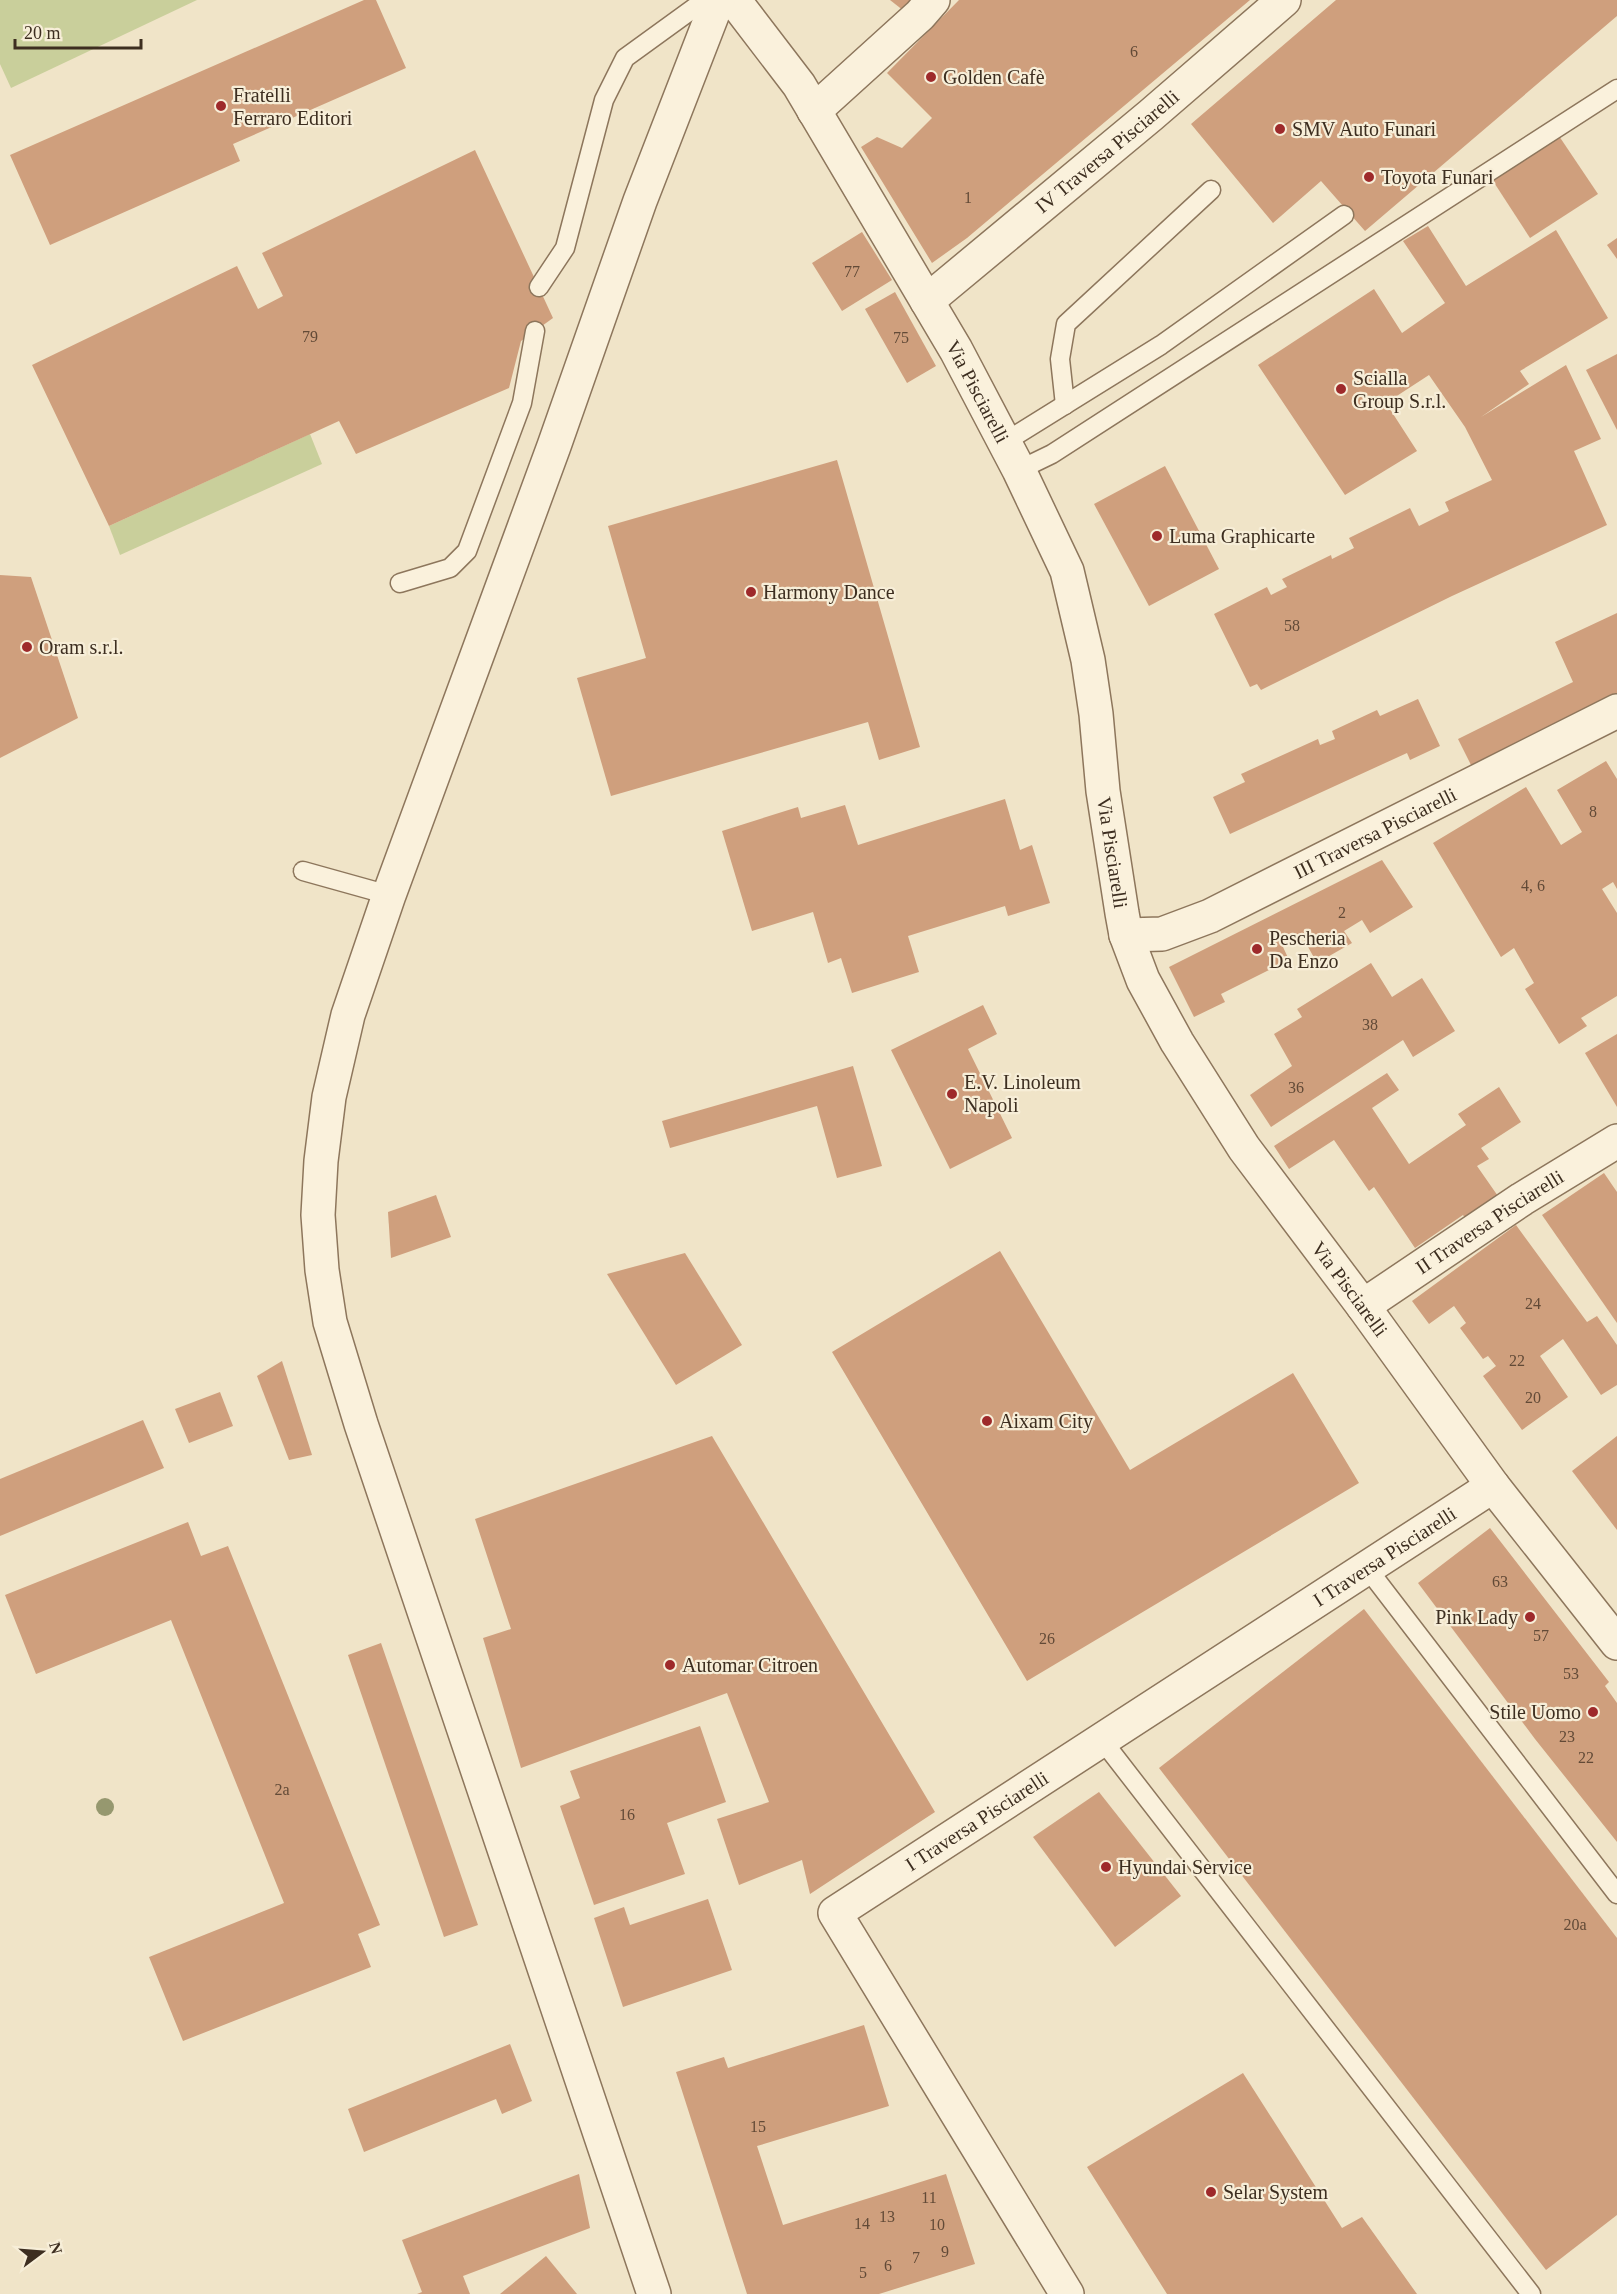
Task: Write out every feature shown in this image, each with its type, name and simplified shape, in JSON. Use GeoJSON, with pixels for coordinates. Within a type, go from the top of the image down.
{"type":"FeatureCollection","features":[{"type":"Feature","properties":{"kind":"street"},"geometry":{"type":"LineString","coordinates":[[654,2294],[364,1435],[330,1322],[322,1270],[318,1215],[321,1161],[329,1097],[348,1015],[389,895],[550,457],[640,201],[718,0]]}},
{"type":"Feature","properties":{"kind":"street","name":"Via Pisciarelli"},"geometry":{"type":"LineString","coordinates":[[734,0],[799,84],[927,301],[1012,456],[1051,533],[1066,571],[1078,619],[1096,714],[1103,791],[1126,935],[1143,980],[1177,1042],[1244,1148],[1363,1306],[1493,1486],[1617,1643]]}},
{"type":"Feature","properties":{"kind":"street"},"geometry":{"type":"LineString","coordinates":[[814,111],[920,15],[933,0]]}},
{"type":"Feature","properties":{"kind":"street","name":"IV Traversa Pisciarelli"},"geometry":{"type":"LineString","coordinates":[[927,301],[1151,115],[1284,0]]}},
{"type":"Feature","properties":{"kind":"street","name":"III Traversa Pisciarelli"},"geometry":{"type":"LineString","coordinates":[[1126,935],[1162,934],[1210,916],[1617,711]]}},
{"type":"Feature","properties":{"kind":"street","name":"II Traversa Pisciarelli"},"geometry":{"type":"LineString","coordinates":[[1363,1306],[1522,1198],[1617,1141]]}},
{"type":"Feature","properties":{"kind":"street","name":"I Traversa Pisciarelli"},"geometry":{"type":"LineString","coordinates":[[1067,2294],[836,1914],[1493,1486]]}},
{"type":"Feature","properties":{"kind":"lane"},"geometry":{"type":"LineString","coordinates":[[539,287],[565,248],[604,100],[625,58],[705,0]]}},
{"type":"Feature","properties":{"kind":"lane"},"geometry":{"type":"LineString","coordinates":[[1012,456],[1062,447],[1617,89]]}},
{"type":"Feature","properties":{"kind":"lane"},"geometry":{"type":"LineString","coordinates":[[1065,405],[1060,359],[1066,324],[1211,190]]}},
{"type":"Feature","properties":{"kind":"lane"},"geometry":{"type":"LineString","coordinates":[[1012,456],[1065,405],[1161,345],[1344,215]]}},
{"type":"Feature","properties":{"kind":"lane"},"geometry":{"type":"LineString","coordinates":[[400,583],[450,568],[467,551],[522,403],[535,331]]}},
{"type":"Feature","properties":{"kind":"lane"},"geometry":{"type":"LineString","coordinates":[[303,871],[389,895]]}},
{"type":"Feature","properties":{"kind":"lane"},"geometry":{"type":"LineString","coordinates":[[1367,1568],[1617,1894]]}},
{"type":"Feature","properties":{"kind":"lane"},"geometry":{"type":"LineString","coordinates":[[1102,1740],[1531,2294]]}},
{"type":"Feature","properties":{"kind":"green space"},"geometry":{"type":"Polygon","coordinates":[[[0,0],[197,0],[11,88],[0,64],[0,0]]]}},
{"type":"Feature","properties":{"kind":"green space"},"geometry":{"type":"Polygon","coordinates":[[[310,434],[322,464],[120,555],[109,526],[310,434]]]}},
{"type":"Feature","properties":{"kind":"building","name":"Fratelli Ferraro Editori"},"geometry":{"type":"Polygon","coordinates":[[[364,0],[376,0],[406,68],[233,144],[240,161],[50,245],[10,155],[364,0]]]}},
{"type":"Feature","properties":{"kind":"building"},"geometry":{"type":"Polygon","coordinates":[[[890,0],[912,0],[904,11],[890,0]]]}},
{"type":"Feature","properties":{"kind":"building"},"geometry":{"type":"Polygon","coordinates":[[[959,0],[1250,0],[967,238],[932,263],[861,147],[877,137],[902,148],[932,118],[887,73],[959,0]]]}},
{"type":"Feature","properties":{"kind":"building"},"geometry":{"type":"Polygon","coordinates":[[[1336,0],[1617,0],[1617,16],[1365,231],[1321,181],[1273,223],[1191,124],[1336,0]]]}},
{"type":"Feature","properties":{"kind":"building"},"geometry":{"type":"Polygon","coordinates":[[[1559,136],[1598,194],[1530,238],[1493,181],[1559,136]]]}},
{"type":"Feature","properties":{"kind":"building"},"geometry":{"type":"Polygon","coordinates":[[[475,150],[553,318],[521,341],[509,388],[356,454],[339,421],[109,526],[32,365],[237,266],[258,309],[283,296],[262,253],[475,150]]]}},
{"type":"Feature","properties":{"kind":"building"},"geometry":{"type":"Polygon","coordinates":[[[1428,226],[1466,286],[1556,230],[1608,318],[1520,371],[1529,384],[1481,417],[1566,365],[1601,439],[1574,451],[1607,525],[1452,596],[1261,690],[1257,684],[1250,687],[1214,614],[1267,587],[1271,595],[1287,587],[1282,579],[1331,555],[1332,559],[1354,548],[1349,538],[1410,508],[1419,526],[1449,511],[1445,502],[1492,480],[1465,427],[1429,375],[1386,403],[1417,451],[1345,495],[1258,365],[1374,289],[1402,333],[1445,303],[1403,241],[1428,226]]]}},
{"type":"Feature","properties":{"kind":"building"},"geometry":{"type":"Polygon","coordinates":[[[862,232],[892,280],[842,311],[812,263],[862,232]]]}},
{"type":"Feature","properties":{"kind":"building"},"geometry":{"type":"Polygon","coordinates":[[[1617,238],[1617,259],[1607,245],[1617,238]]]}},
{"type":"Feature","properties":{"kind":"building"},"geometry":{"type":"Polygon","coordinates":[[[895,292],[936,366],[907,383],[865,309],[895,292]]]}},
{"type":"Feature","properties":{"kind":"building"},"geometry":{"type":"Polygon","coordinates":[[[1617,354],[1617,430],[1586,370],[1617,354]]]}},
{"type":"Feature","properties":{"kind":"building","name":"Harmony Dance"},"geometry":{"type":"Polygon","coordinates":[[[837,460],[920,747],[879,760],[868,722],[611,796],[577,678],[646,658],[608,526],[837,460]]]}},
{"type":"Feature","properties":{"kind":"building","name":"Luma Graphicarte"},"geometry":{"type":"Polygon","coordinates":[[[1165,466],[1219,569],[1149,606],[1094,504],[1165,466]]]}},
{"type":"Feature","properties":{"kind":"building","name":"Oram s.r.l."},"geometry":{"type":"Polygon","coordinates":[[[0,575],[31,577],[78,718],[0,758],[0,575]]]}},
{"type":"Feature","properties":{"kind":"building"},"geometry":{"type":"Polygon","coordinates":[[[1617,613],[1617,695],[1476,775],[1458,739],[1573,682],[1555,642],[1617,613]]]}},
{"type":"Feature","properties":{"kind":"building"},"geometry":{"type":"Polygon","coordinates":[[[1418,699],[1440,746],[1410,760],[1407,753],[1230,834],[1213,797],[1245,782],[1241,774],[1318,739],[1320,745],[1335,739],[1332,731],[1377,710],[1380,716],[1418,699]]]}},
{"type":"Feature","properties":{"kind":"building"},"geometry":{"type":"Polygon","coordinates":[[[1606,761],[1617,779],[1617,889],[1613,882],[1602,889],[1617,913],[1617,996],[1581,1018],[1587,1026],[1559,1044],[1525,989],[1534,983],[1514,948],[1501,957],[1433,843],[1526,787],[1561,845],[1582,832],[1557,790],[1606,761]]]}},
{"type":"Feature","properties":{"kind":"building"},"geometry":{"type":"Polygon","coordinates":[[[1005,799],[1020,850],[1032,845],[1050,903],[1008,916],[1005,906],[908,936],[919,972],[852,993],[841,958],[828,963],[813,912],[752,931],[722,831],[798,807],[801,818],[845,805],[858,845],[1005,799]]]}},
{"type":"Feature","properties":{"kind":"building"},"geometry":{"type":"Polygon","coordinates":[[[1382,860],[1413,907],[1370,933],[1362,920],[1344,931],[1352,943],[1317,963],[1302,936],[1283,947],[1289,960],[1221,994],[1225,1002],[1194,1017],[1169,967],[1382,860]]]}},
{"type":"Feature","properties":{"kind":"building"},"geometry":{"type":"Polygon","coordinates":[[[1371,963],[1392,997],[1422,978],[1455,1031],[1413,1057],[1403,1040],[1271,1127],[1250,1095],[1292,1066],[1274,1034],[1302,1017],[1297,1009],[1371,963]]]}},
{"type":"Feature","properties":{"kind":"building","name":"E.V. Linoleum Napoli"},"geometry":{"type":"Polygon","coordinates":[[[983,1005],[997,1034],[968,1049],[1012,1138],[950,1169],[891,1050],[983,1005]]]}},
{"type":"Feature","properties":{"kind":"building"},"geometry":{"type":"Polygon","coordinates":[[[1617,1034],[1617,1107],[1585,1053],[1617,1034]]]}},
{"type":"Feature","properties":{"kind":"building"},"geometry":{"type":"Polygon","coordinates":[[[853,1066],[882,1166],[837,1178],[817,1106],[670,1148],[662,1121],[853,1066]]]}},
{"type":"Feature","properties":{"kind":"building"},"geometry":{"type":"Polygon","coordinates":[[[1387,1073],[1399,1090],[1372,1108],[1409,1164],[1466,1125],[1458,1114],[1499,1087],[1521,1122],[1481,1148],[1489,1159],[1477,1166],[1500,1199],[1467,1221],[1463,1215],[1415,1248],[1374,1187],[1369,1191],[1334,1140],[1289,1169],[1274,1146],[1387,1073]]]}},
{"type":"Feature","properties":{"kind":"building"},"geometry":{"type":"Polygon","coordinates":[[[1604,1173],[1617,1192],[1617,1323],[1542,1215],[1604,1173]]]}},
{"type":"Feature","properties":{"kind":"building"},"geometry":{"type":"Polygon","coordinates":[[[436,1195],[451,1237],[391,1258],[388,1212],[436,1195]]]}},
{"type":"Feature","properties":{"kind":"building"},"geometry":{"type":"Polygon","coordinates":[[[1516,1225],[1587,1322],[1597,1316],[1617,1345],[1617,1385],[1601,1395],[1563,1339],[1540,1356],[1568,1397],[1522,1430],[1483,1376],[1496,1366],[1488,1356],[1483,1359],[1460,1328],[1466,1323],[1454,1306],[1429,1324],[1412,1301],[1516,1225]]]}},
{"type":"Feature","properties":{"kind":"building","name":"Aixam City"},"geometry":{"type":"Polygon","coordinates":[[[1000,1251],[1130,1470],[1293,1373],[1359,1483],[1027,1681],[832,1352],[1000,1251]]]}},
{"type":"Feature","properties":{"kind":"building"},"geometry":{"type":"Polygon","coordinates":[[[685,1253],[742,1345],[676,1385],[607,1274],[685,1253]]]}},
{"type":"Feature","properties":{"kind":"building"},"geometry":{"type":"Polygon","coordinates":[[[282,1361],[312,1455],[289,1460],[257,1376],[282,1361]]]}},
{"type":"Feature","properties":{"kind":"building"},"geometry":{"type":"Polygon","coordinates":[[[220,1392],[233,1426],[189,1443],[175,1409],[220,1392]]]}},
{"type":"Feature","properties":{"kind":"building"},"geometry":{"type":"Polygon","coordinates":[[[143,1420],[164,1468],[0,1536],[0,1479],[143,1420]]]}},
{"type":"Feature","properties":{"kind":"building","name":"Automar Citroen"},"geometry":{"type":"Polygon","coordinates":[[[712,1436],[935,1812],[810,1894],[802,1860],[739,1885],[717,1819],[769,1802],[727,1693],[521,1768],[483,1638],[511,1629],[475,1519],[712,1436]]]}},
{"type":"Feature","properties":{"kind":"building"},"geometry":{"type":"Polygon","coordinates":[[[1617,1436],[1617,1530],[1572,1471],[1617,1436]]]}},
{"type":"Feature","properties":{"kind":"building"},"geometry":{"type":"Polygon","coordinates":[[[188,1522],[201,1556],[228,1546],[380,1925],[358,1934],[371,1967],[183,2041],[149,1957],[284,1903],[171,1620],[36,1674],[5,1595],[188,1522]]]}},
{"type":"Feature","properties":{"kind":"building"},"geometry":{"type":"Polygon","coordinates":[[[1490,1528],[1609,1682],[1605,1686],[1617,1703],[1617,1842],[1535,1739],[1418,1583],[1490,1528]]]}},
{"type":"Feature","properties":{"kind":"building"},"geometry":{"type":"Polygon","coordinates":[[[1364,1609],[1617,1938],[1617,2215],[1546,2270],[1159,1768],[1364,1609]]]}},
{"type":"Feature","properties":{"kind":"building"},"geometry":{"type":"Polygon","coordinates":[[[381,1643],[478,1925],[444,1937],[348,1655],[381,1643]]]}},
{"type":"Feature","properties":{"kind":"building"},"geometry":{"type":"Polygon","coordinates":[[[700,1726],[726,1802],[667,1823],[685,1874],[594,1905],[560,1806],[580,1798],[570,1771],[700,1726]]]}},
{"type":"Feature","properties":{"kind":"building","name":"Hyundai Service"},"geometry":{"type":"Polygon","coordinates":[[[1099,1792],[1181,1896],[1115,1947],[1033,1837],[1099,1792]]]}},
{"type":"Feature","properties":{"kind":"building"},"geometry":{"type":"Polygon","coordinates":[[[708,1899],[732,1970],[623,2007],[594,1918],[624,1907],[630,1925],[708,1899]]]}},
{"type":"Feature","properties":{"kind":"building"},"geometry":{"type":"Polygon","coordinates":[[[864,2025],[889,2106],[757,2146],[783,2225],[946,2174],[975,2264],[879,2294],[747,2294],[676,2072],[724,2057],[728,2068],[864,2025]]]}},
{"type":"Feature","properties":{"kind":"building"},"geometry":{"type":"Polygon","coordinates":[[[510,2044],[532,2101],[502,2114],[496,2099],[364,2152],[348,2109],[510,2044]]]}},
{"type":"Feature","properties":{"kind":"building","name":"Selar System"},"geometry":{"type":"Polygon","coordinates":[[[1243,2073],[1342,2228],[1362,2217],[1417,2294],[1167,2294],[1087,2167],[1243,2073]]]}},
{"type":"Feature","properties":{"kind":"building"},"geometry":{"type":"Polygon","coordinates":[[[579,2174],[590,2228],[463,2276],[470,2294],[417,2294],[422,2292],[402,2240],[579,2174]]]}},
{"type":"Feature","properties":{"kind":"building"},"geometry":{"type":"Polygon","coordinates":[[[546,2256],[577,2294],[500,2294],[546,2256]]]}},
{"type":"Feature","properties":{"kind":"place","name":"Golden Cafè"},"geometry":{"type":"Point","coordinates":[931,77]}},
{"type":"Feature","properties":{"kind":"place","name":"Fratelli Ferraro Editori"},"geometry":{"type":"Point","coordinates":[221,106]}},
{"type":"Feature","properties":{"kind":"place","name":"SMV Auto Funari"},"geometry":{"type":"Point","coordinates":[1280,129]}},
{"type":"Feature","properties":{"kind":"place","name":"Toyota Funari"},"geometry":{"type":"Point","coordinates":[1369,177]}},
{"type":"Feature","properties":{"kind":"place","name":"Scialla Group S.r.l."},"geometry":{"type":"Point","coordinates":[1341,389]}},
{"type":"Feature","properties":{"kind":"place","name":"Luma Graphicarte"},"geometry":{"type":"Point","coordinates":[1157,536]}},
{"type":"Feature","properties":{"kind":"place","name":"Harmony Dance"},"geometry":{"type":"Point","coordinates":[751,592]}},
{"type":"Feature","properties":{"kind":"place","name":"Oram s.r.l."},"geometry":{"type":"Point","coordinates":[27,647]}},
{"type":"Feature","properties":{"kind":"place","name":"Pescheria Da Enzo"},"geometry":{"type":"Point","coordinates":[1257,949]}},
{"type":"Feature","properties":{"kind":"place","name":"E.V. Linoleum Napoli"},"geometry":{"type":"Point","coordinates":[952,1094]}},
{"type":"Feature","properties":{"kind":"place","name":"Aixam City"},"geometry":{"type":"Point","coordinates":[987,1421]}},
{"type":"Feature","properties":{"kind":"place","name":"Pink Lady"},"geometry":{"type":"Point","coordinates":[1530,1617]}},
{"type":"Feature","properties":{"kind":"place","name":"Automar Citroen"},"geometry":{"type":"Point","coordinates":[670,1665]}},
{"type":"Feature","properties":{"kind":"place","name":"Stile Uomo"},"geometry":{"type":"Point","coordinates":[1593,1712]}},
{"type":"Feature","properties":{"kind":"place","name":"Hyundai Service"},"geometry":{"type":"Point","coordinates":[1106,1867]}},
{"type":"Feature","properties":{"kind":"place","name":"Selar System"},"geometry":{"type":"Point","coordinates":[1211,2192]}}]}
